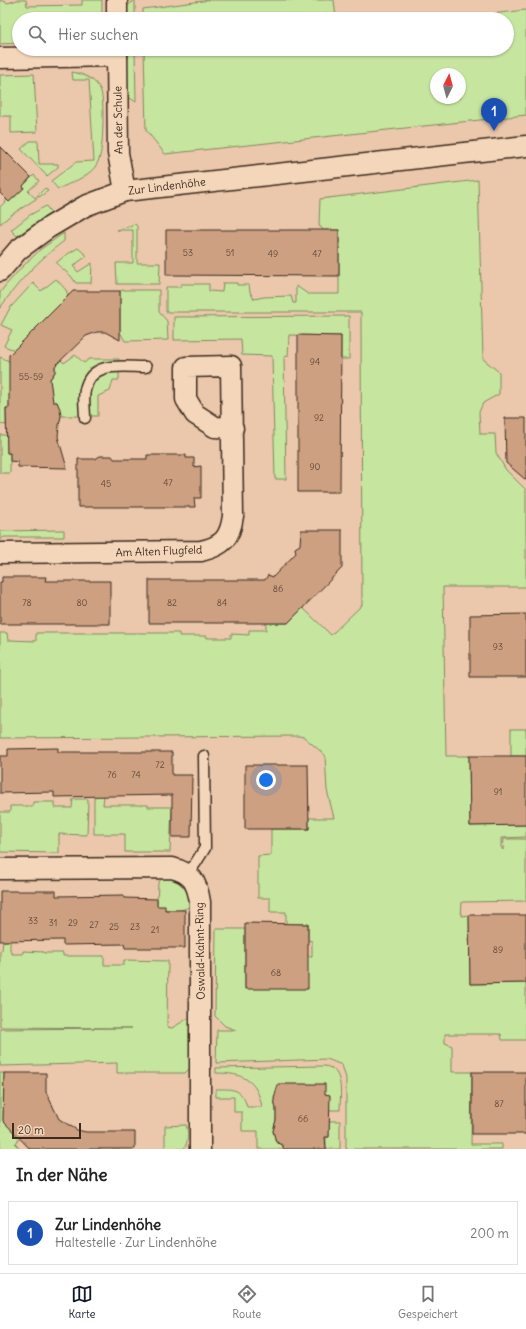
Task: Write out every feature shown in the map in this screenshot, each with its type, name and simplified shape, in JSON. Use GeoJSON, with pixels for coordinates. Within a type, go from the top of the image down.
{"type":"FeatureCollection","features":[{"type":"Feature","properties":{"kind":"street"},"geometry":{"type":"LineString","coordinates":[[117,0],[117,12]]}},
{"type":"Feature","properties":{"kind":"street"},"geometry":{"type":"LineString","coordinates":[[0,58],[47,56]]}},
{"type":"Feature","properties":{"kind":"street","name":"An der Schule"},"geometry":{"type":"LineString","coordinates":[[117,56],[118,153],[125,191]]}},
{"type":"Feature","properties":{"kind":"street","name":"Zur Lindenhöhe"},"geometry":{"type":"LineString","coordinates":[[0,271],[18,250],[48,228],[85,206],[125,191],[526,146]]}},
{"type":"Feature","properties":{"kind":"street","name":"Am Alten Flugfeld"},"geometry":{"type":"LineString","coordinates":[[0,553],[201,551],[214,548],[225,539],[231,530],[233,516],[232,428]]}},
{"type":"Feature","properties":{"kind":"street"},"geometry":{"type":"LineString","coordinates":[[0,869],[172,868],[187,874]]}},
{"type":"Feature","properties":{"kind":"street","name":"Oswald-Kahnt-Ring"},"geometry":{"type":"LineString","coordinates":[[187,874],[191,877],[197,887],[200,904],[200,1149]]}},
{"type":"Feature","properties":{"kind":"lane"},"geometry":{"type":"LineString","coordinates":[[85,418],[85,391],[87,382],[92,374],[100,369],[110,367],[146,367]]}},
{"type":"Feature","properties":{"kind":"lane"},"geometry":{"type":"LineString","coordinates":[[187,874],[205,848],[204,756]]}},
{"type":"Feature","properties":{"kind":"green space"},"geometry":{"type":"Polygon","coordinates":[[[0,0],[8,3],[17,0],[26,0],[27,6],[82,5],[82,0],[102,0],[102,12],[12,12],[12,43],[0,44],[0,0]]]}},
{"type":"Feature","properties":{"kind":"green space"},"geometry":{"type":"Polygon","coordinates":[[[135,0],[135,12],[127,12],[127,6],[135,0]]]}},
{"type":"Feature","properties":{"kind":"green space"},"geometry":{"type":"Polygon","coordinates":[[[210,0],[334,0],[335,12],[143,12],[143,9],[210,0]]]}},
{"type":"Feature","properties":{"kind":"green space"},"geometry":{"type":"Polygon","coordinates":[[[526,10],[526,115],[165,154],[146,130],[144,56],[514,56],[514,12],[508,12],[526,10]]]}},
{"type":"Feature","properties":{"kind":"green space"},"geometry":{"type":"Polygon","coordinates":[[[127,56],[135,56],[136,102],[127,96],[127,56]]]}},
{"type":"Feature","properties":{"kind":"green space"},"geometry":{"type":"Polygon","coordinates":[[[72,72],[88,77],[95,82],[102,94],[103,132],[101,150],[98,162],[91,171],[78,180],[58,189],[51,181],[76,162],[94,161],[89,80],[73,80],[72,72]]]}},
{"type":"Feature","properties":{"kind":"green space"},"geometry":{"type":"Polygon","coordinates":[[[34,74],[37,132],[11,133],[11,116],[0,116],[0,75],[34,74]]]}},
{"type":"Feature","properties":{"kind":"green space"},"geometry":{"type":"Polygon","coordinates":[[[30,141],[38,141],[39,164],[58,164],[58,167],[47,176],[21,149],[30,141]]]}},
{"type":"Feature","properties":{"kind":"green space"},"geometry":{"type":"Polygon","coordinates":[[[34,175],[39,181],[28,191],[35,198],[45,188],[48,191],[0,224],[0,207],[7,200],[9,202],[24,188],[23,186],[34,175]]]}},
{"type":"Feature","properties":{"kind":"green space"},"geometry":{"type":"Polygon","coordinates":[[[478,180],[483,359],[499,372],[499,394],[483,403],[479,412],[480,434],[495,434],[496,453],[506,470],[526,490],[526,587],[443,587],[446,756],[469,756],[470,826],[526,825],[526,837],[501,838],[501,847],[503,850],[504,839],[526,839],[526,901],[462,902],[461,916],[469,915],[470,984],[526,983],[526,1040],[502,1040],[501,1034],[445,1034],[445,1043],[452,1046],[452,1072],[472,1072],[471,1144],[502,1144],[502,1149],[346,1149],[346,1078],[342,1065],[327,1059],[216,1063],[217,1030],[236,1030],[225,1026],[215,1016],[216,929],[245,929],[245,988],[308,956],[312,956],[312,941],[308,940],[308,924],[286,924],[286,912],[270,912],[270,898],[258,898],[258,856],[271,855],[271,829],[309,829],[309,818],[334,818],[327,790],[325,755],[304,737],[299,736],[0,738],[0,633],[7,633],[8,640],[36,641],[36,633],[179,633],[179,636],[231,638],[231,634],[249,635],[249,630],[266,630],[266,623],[288,623],[303,608],[331,635],[362,605],[361,312],[166,312],[166,287],[181,287],[181,284],[209,284],[209,291],[222,292],[223,283],[237,283],[237,285],[249,285],[250,292],[254,299],[291,296],[293,303],[296,303],[296,286],[308,294],[339,294],[339,230],[323,230],[319,226],[320,199],[478,180]]]}},
{"type":"Feature","properties":{"kind":"green space"},"geometry":{"type":"Polygon","coordinates":[[[46,206],[51,213],[17,236],[11,230],[30,215],[46,206]]]}},
{"type":"Feature","properties":{"kind":"green space"},"geometry":{"type":"Polygon","coordinates":[[[135,224],[137,226],[137,263],[160,263],[159,284],[117,284],[116,263],[133,263],[133,230],[117,230],[135,224]]]}},
{"type":"Feature","properties":{"kind":"green space"},"geometry":{"type":"Polygon","coordinates":[[[64,233],[64,241],[29,272],[0,308],[0,293],[5,286],[41,249],[64,233]]]}},
{"type":"Feature","properties":{"kind":"green space"},"geometry":{"type":"Polygon","coordinates":[[[78,248],[87,256],[73,266],[78,272],[92,263],[91,283],[76,283],[71,276],[56,263],[78,248]]]}},
{"type":"Feature","properties":{"kind":"green space"},"geometry":{"type":"Polygon","coordinates":[[[56,279],[66,290],[69,298],[65,299],[15,350],[4,346],[12,330],[1,325],[10,308],[33,283],[41,291],[56,279]]]}},
{"type":"Feature","properties":{"kind":"green space"},"geometry":{"type":"Polygon","coordinates":[[[159,290],[159,312],[167,321],[168,340],[125,341],[120,332],[120,291],[159,290]]]}},
{"type":"Feature","properties":{"kind":"green space"},"geometry":{"type":"Polygon","coordinates":[[[349,316],[349,359],[341,359],[341,336],[289,335],[288,356],[284,357],[286,479],[275,479],[272,356],[242,355],[241,339],[174,340],[174,317],[349,316]]]}},
{"type":"Feature","properties":{"kind":"green space"},"geometry":{"type":"Polygon","coordinates":[[[75,355],[84,363],[89,359],[119,359],[119,380],[113,380],[110,391],[98,396],[98,416],[61,416],[57,402],[52,402],[49,381],[55,372],[55,366],[61,360],[64,363],[75,355]]]}},
{"type":"Feature","properties":{"kind":"green space"},"geometry":{"type":"Polygon","coordinates":[[[0,357],[11,362],[9,408],[6,408],[6,425],[0,424],[0,357]]]}},
{"type":"Feature","properties":{"kind":"green space"},"geometry":{"type":"Polygon","coordinates":[[[0,435],[7,435],[7,453],[10,453],[10,473],[0,473],[0,435]]]}},
{"type":"Feature","properties":{"kind":"green space"},"geometry":{"type":"Polygon","coordinates":[[[64,530],[64,537],[4,537],[0,540],[0,531],[64,530]]]}},
{"type":"Feature","properties":{"kind":"green space"},"geometry":{"type":"Polygon","coordinates":[[[511,729],[526,729],[526,756],[511,756],[511,729]]]}},
{"type":"Feature","properties":{"kind":"green space"},"geometry":{"type":"Polygon","coordinates":[[[94,757],[104,795],[103,805],[148,805],[148,807],[172,807],[170,852],[125,852],[125,834],[94,834],[94,757]]]}},
{"type":"Feature","properties":{"kind":"green space"},"geometry":{"type":"Polygon","coordinates":[[[73,799],[88,799],[87,835],[59,834],[59,853],[0,852],[0,812],[10,812],[10,806],[33,806],[33,802],[55,802],[55,808],[72,808],[73,799]]]}},
{"type":"Feature","properties":{"kind":"green space"},"geometry":{"type":"Polygon","coordinates":[[[164,876],[175,880],[183,886],[193,905],[180,910],[166,909],[157,906],[158,883],[164,876]]]}},
{"type":"Feature","properties":{"kind":"green space"},"geometry":{"type":"Polygon","coordinates":[[[3,941],[10,941],[10,950],[12,954],[23,954],[23,951],[63,953],[63,956],[104,956],[104,965],[124,965],[124,960],[168,961],[167,1027],[172,1028],[192,1016],[192,1066],[185,1073],[117,1073],[117,1063],[0,1066],[0,1029],[132,1028],[0,1027],[0,951],[2,950],[3,941]]]}},
{"type":"Feature","properties":{"kind":"green space"},"geometry":{"type":"Polygon","coordinates":[[[324,1066],[331,1068],[338,1077],[340,1083],[340,1110],[329,1110],[329,1095],[278,1086],[274,1099],[276,1120],[273,1131],[276,1142],[283,1145],[283,1149],[258,1149],[258,1131],[242,1131],[242,1112],[234,1112],[234,1097],[216,1097],[216,1089],[232,1090],[236,1091],[242,1096],[247,1107],[262,1107],[260,1098],[252,1084],[241,1076],[216,1073],[216,1068],[324,1066]]]}},
{"type":"Feature","properties":{"kind":"green space"},"geometry":{"type":"Polygon","coordinates":[[[0,1073],[4,1073],[3,1120],[20,1138],[15,1144],[20,1149],[0,1149],[0,1073]]]}},
{"type":"Feature","properties":{"kind":"green space"},"geometry":{"type":"Polygon","coordinates":[[[329,1121],[340,1121],[340,1149],[326,1149],[326,1137],[329,1137],[329,1121]]]}},
{"type":"Feature","properties":{"kind":"green space"},"geometry":{"type":"Polygon","coordinates":[[[186,1125],[188,1137],[184,1149],[165,1149],[165,1126],[186,1125]]]}},
{"type":"Feature","properties":{"kind":"building"},"geometry":{"type":"Polygon","coordinates":[[[0,146],[31,177],[23,186],[24,188],[9,202],[0,193],[0,146]]]}},
{"type":"Feature","properties":{"kind":"building"},"geometry":{"type":"Polygon","coordinates":[[[166,230],[339,230],[339,276],[166,275],[166,230]]]}},
{"type":"Feature","properties":{"kind":"building"},"geometry":{"type":"Polygon","coordinates":[[[73,291],[120,291],[120,340],[105,332],[97,332],[86,336],[55,366],[55,372],[50,379],[53,402],[57,402],[60,409],[61,416],[58,437],[67,468],[18,467],[18,462],[10,461],[10,453],[7,453],[6,408],[9,408],[9,355],[73,291]]]}},
{"type":"Feature","properties":{"kind":"building"},"geometry":{"type":"Polygon","coordinates":[[[298,335],[341,336],[340,492],[298,492],[298,335]]]}},
{"type":"Feature","properties":{"kind":"building"},"geometry":{"type":"Polygon","coordinates":[[[505,418],[526,418],[526,480],[506,463],[505,418]]]}},
{"type":"Feature","properties":{"kind":"building"},"geometry":{"type":"Polygon","coordinates":[[[147,455],[186,455],[186,458],[194,458],[194,467],[201,466],[201,498],[194,498],[195,507],[78,507],[78,459],[95,459],[100,456],[112,456],[114,459],[147,459],[147,455]]]}},
{"type":"Feature","properties":{"kind":"building"},"geometry":{"type":"Polygon","coordinates":[[[301,530],[342,530],[342,568],[288,623],[149,623],[149,580],[265,580],[268,575],[273,577],[296,553],[295,548],[300,545],[301,530]]]}},
{"type":"Feature","properties":{"kind":"building"},"geometry":{"type":"Polygon","coordinates":[[[2,577],[46,577],[45,581],[110,581],[110,624],[0,624],[0,582],[2,582],[2,577]]]}},
{"type":"Feature","properties":{"kind":"building"},"geometry":{"type":"Polygon","coordinates":[[[526,614],[526,677],[470,677],[470,615],[526,614]]]}},
{"type":"Feature","properties":{"kind":"building"},"geometry":{"type":"Polygon","coordinates":[[[58,748],[58,752],[172,752],[172,775],[192,775],[191,837],[172,837],[172,795],[54,797],[54,792],[0,793],[0,756],[8,756],[8,749],[58,748]]]}},
{"type":"Feature","properties":{"kind":"building"},"geometry":{"type":"Polygon","coordinates":[[[469,756],[526,756],[526,825],[470,826],[469,756]]]}},
{"type":"Feature","properties":{"kind":"building"},"geometry":{"type":"Polygon","coordinates":[[[245,765],[308,765],[309,829],[245,829],[245,765]]]}},
{"type":"Feature","properties":{"kind":"building"},"geometry":{"type":"Polygon","coordinates":[[[0,891],[56,891],[56,896],[124,895],[124,898],[157,899],[157,906],[165,906],[165,910],[185,910],[185,948],[125,948],[124,944],[63,945],[63,940],[0,941],[0,891]]]}},
{"type":"Feature","properties":{"kind":"building"},"geometry":{"type":"Polygon","coordinates":[[[469,915],[526,915],[526,983],[470,984],[469,915]]]}},
{"type":"Feature","properties":{"kind":"building"},"geometry":{"type":"Polygon","coordinates":[[[245,923],[308,924],[308,989],[245,989],[245,923]]]}},
{"type":"Feature","properties":{"kind":"building"},"geometry":{"type":"Polygon","coordinates":[[[472,1072],[526,1072],[526,1134],[472,1134],[472,1072]]]}},
{"type":"Feature","properties":{"kind":"building"},"geometry":{"type":"Polygon","coordinates":[[[4,1073],[46,1073],[46,1092],[59,1119],[77,1130],[86,1132],[135,1132],[135,1149],[30,1149],[3,1121],[4,1073]]]}},
{"type":"Feature","properties":{"kind":"building"},"geometry":{"type":"Polygon","coordinates":[[[278,1084],[325,1084],[325,1094],[330,1095],[329,1137],[325,1137],[326,1149],[283,1149],[283,1145],[276,1142],[273,1131],[276,1120],[274,1099],[278,1084]]]}},
{"type":"Feature","properties":{"kind":"place","name":"Zur Lindenhöhe"},"geometry":{"type":"Point","coordinates":[494,131]}}]}
